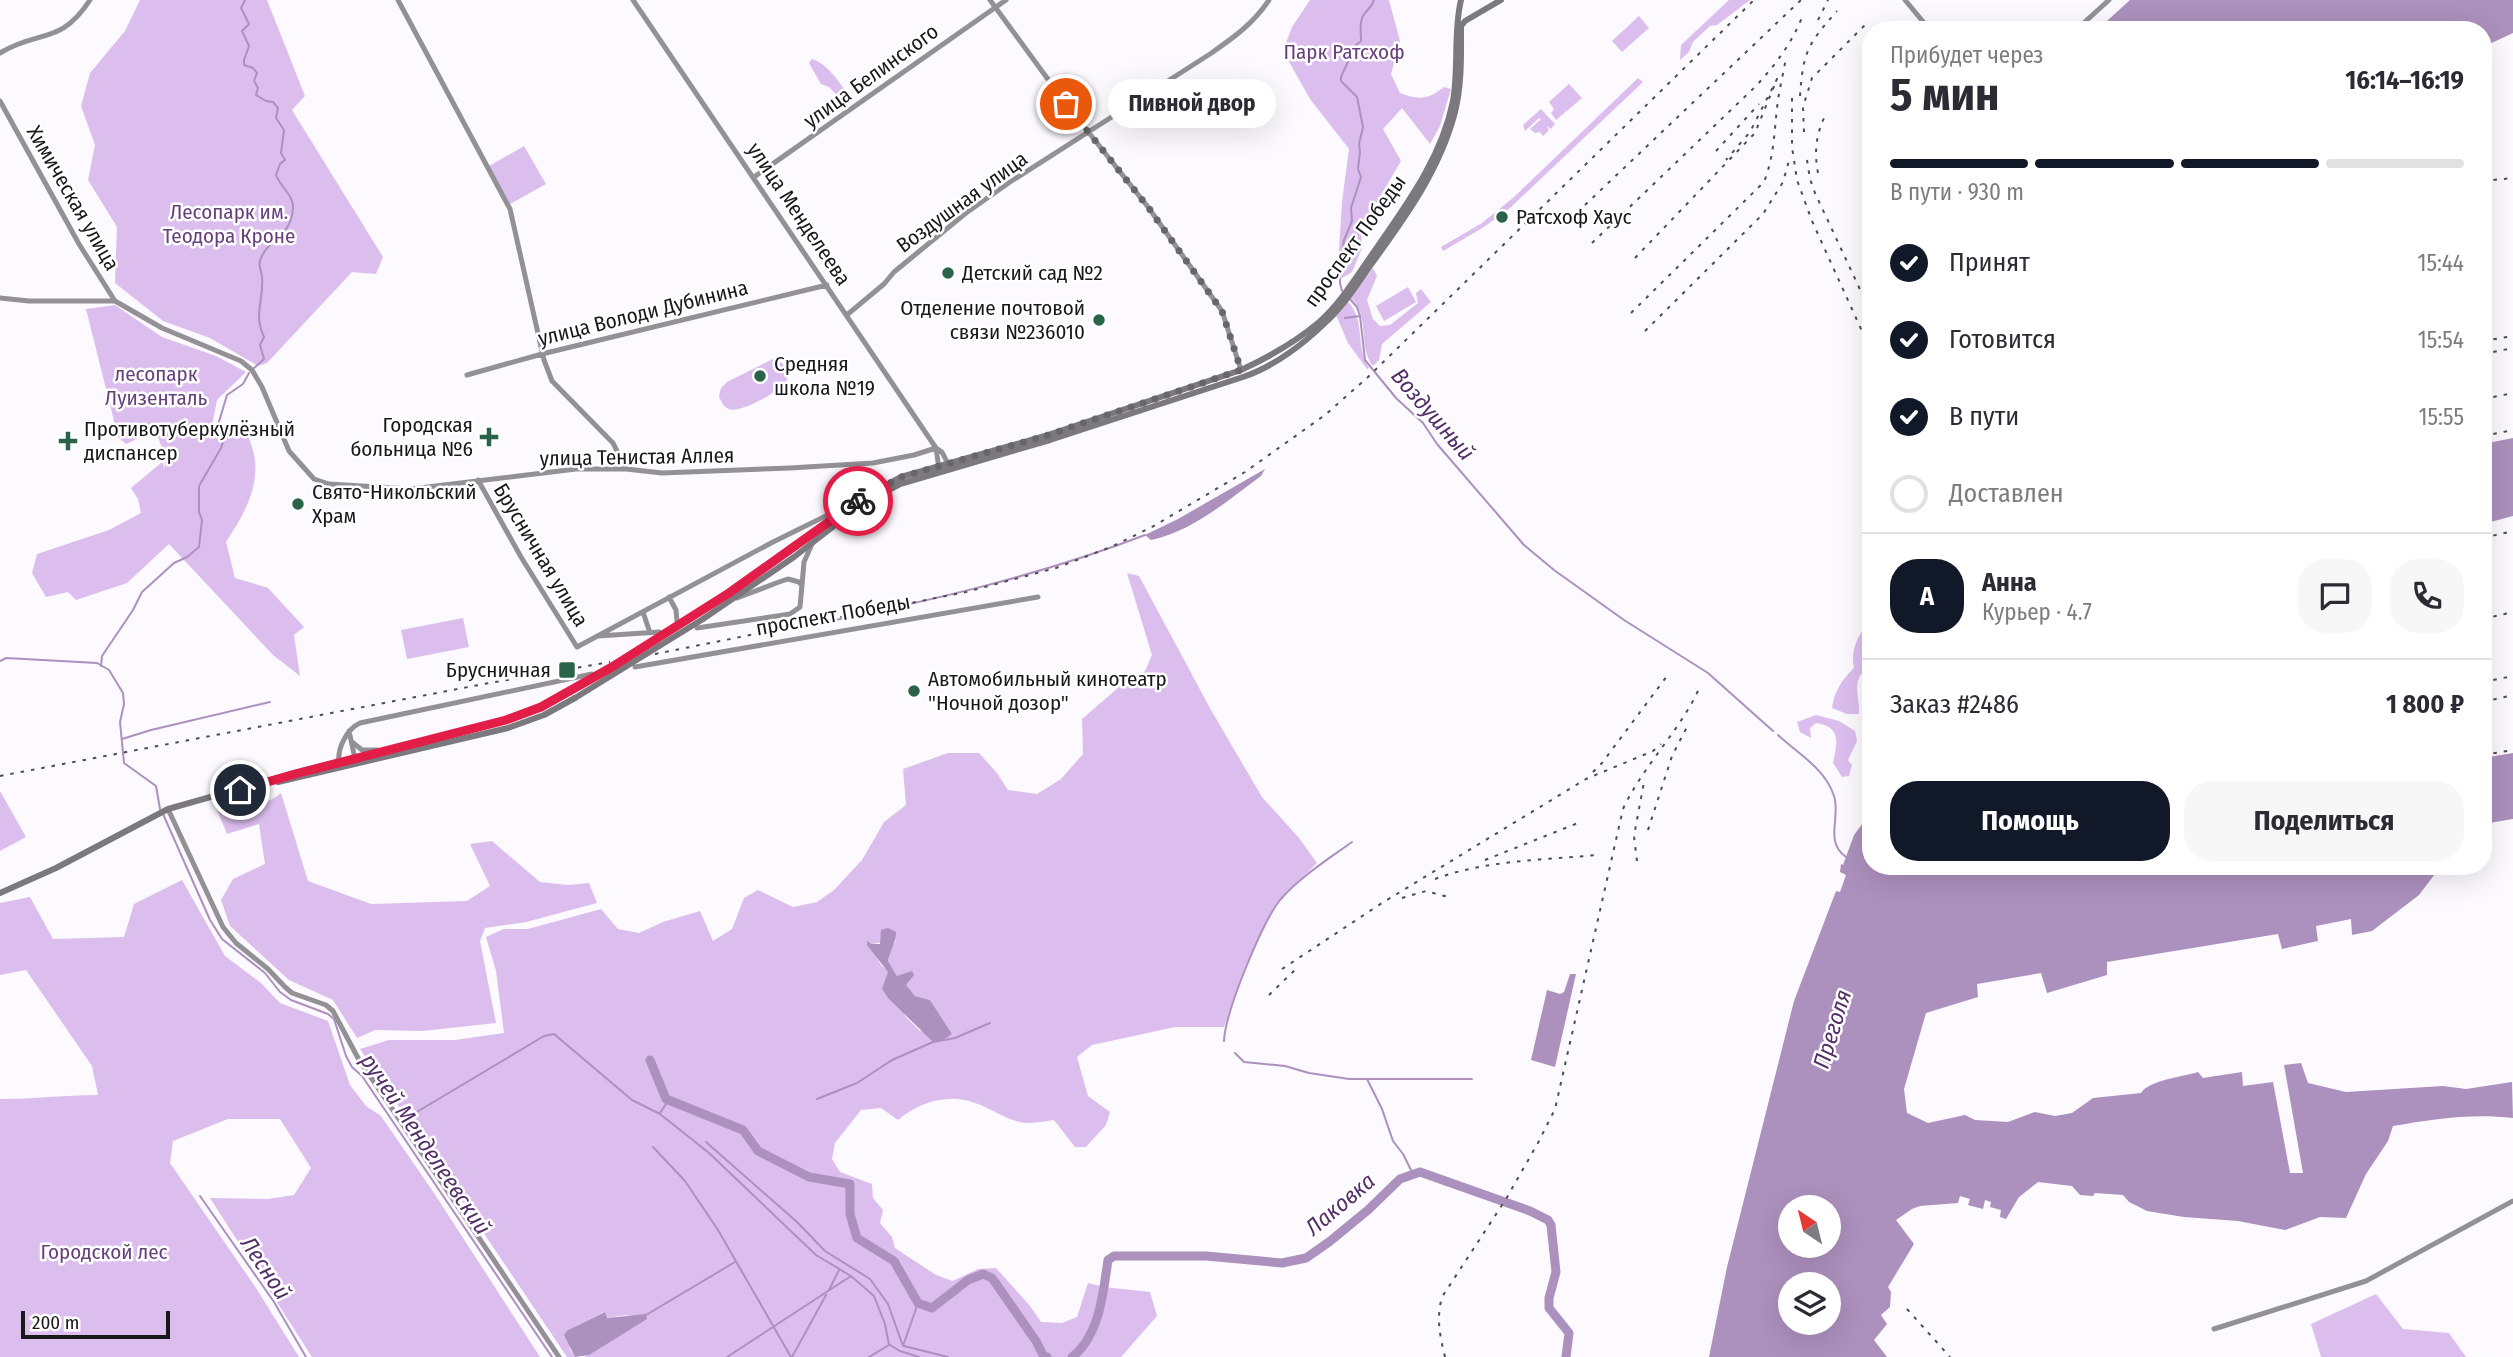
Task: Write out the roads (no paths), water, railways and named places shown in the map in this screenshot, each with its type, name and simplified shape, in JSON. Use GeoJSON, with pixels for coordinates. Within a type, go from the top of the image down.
{"type":"FeatureCollection","features":[{"type":"Feature","properties":{"kind":"main road"},"geometry":{"type":"LineString","coordinates":[[1460,4],[1466,16],[1471,18],[1501,0]]}},
{"type":"Feature","properties":{"kind":"main road","name":"проспект Победы"},"geometry":{"type":"LineString","coordinates":[[1376,254],[1409,204],[1445,130],[1453,101],[1460,4]]}},
{"type":"Feature","properties":{"kind":"main road","name":"проспект Победы"},"geometry":{"type":"LineString","coordinates":[[268,783],[508,728],[544,715],[703,619],[874,497],[900,484],[948,465],[1050,440],[1278,359],[1326,318],[1413,206],[1448,134],[1460,88],[1461,29],[1462,24],[1471,18]]}},
{"type":"Feature","properties":{"kind":"main road","name":"проспект Победы"},"geometry":{"type":"LineString","coordinates":[[0,893],[55,868],[168,809],[340,763],[355,762],[384,751],[506,720],[541,707],[696,614],[790,551],[855,502],[901,477],[939,468]]}},
{"type":"Feature","properties":{"kind":"street"},"geometry":{"type":"LineString","coordinates":[[0,53],[61,32],[79,17],[90,0]]}},
{"type":"Feature","properties":{"kind":"street"},"geometry":{"type":"LineString","coordinates":[[398,0],[510,209],[542,354],[552,381],[613,443],[626,469]]}},
{"type":"Feature","properties":{"kind":"street","name":"улица Менделеева"},"geometry":{"type":"LineString","coordinates":[[633,0],[931,438],[936,448],[939,468]]}},
{"type":"Feature","properties":{"kind":"street"},"geometry":{"type":"LineString","coordinates":[[990,0],[1148,207],[1222,311],[1242,374]]}},
{"type":"Feature","properties":{"kind":"street","name":"улица Белинского"},"geometry":{"type":"LineString","coordinates":[[754,177],[1006,0]]}},
{"type":"Feature","properties":{"kind":"street","name":"Воздушная улица"},"geometry":{"type":"LineString","coordinates":[[848,314],[966,213],[1242,32],[1258,17],[1269,0]]}},
{"type":"Feature","properties":{"kind":"street"},"geometry":{"type":"LineString","coordinates":[[1905,0],[1922,21]]}},
{"type":"Feature","properties":{"kind":"street"},"geometry":{"type":"LineString","coordinates":[[2086,21],[2109,0]]}},
{"type":"Feature","properties":{"kind":"street","name":"Химическая улица"},"geometry":{"type":"LineString","coordinates":[[0,101],[79,244],[114,301]]}},
{"type":"Feature","properties":{"kind":"street","name":"улица Володи Дубинина"},"geometry":{"type":"LineString","coordinates":[[467,375],[542,354],[827,285]]}},
{"type":"Feature","properties":{"kind":"street","name":"улица Тенистая Аллея"},"geometry":{"type":"LineString","coordinates":[[0,298],[29,301],[114,301],[162,328],[241,361],[249,367],[262,387],[289,451],[314,479],[329,484],[394,489],[576,470],[626,469],[662,473],[873,463],[936,448]]}},
{"type":"Feature","properties":{"kind":"street","name":"улица Менделеева"},"geometry":{"type":"LineString","coordinates":[[936,448],[942,452],[948,465]]}},
{"type":"Feature","properties":{"kind":"street","name":"Брусничная улица"},"geometry":{"type":"LineString","coordinates":[[478,480],[521,557],[577,647],[598,636]]}},
{"type":"Feature","properties":{"kind":"street"},"geometry":{"type":"LineString","coordinates":[[598,636],[787,534],[855,502]]}},
{"type":"Feature","properties":{"kind":"street"},"geometry":{"type":"LineString","coordinates":[[787,534],[794,541],[790,551]]}},
{"type":"Feature","properties":{"kind":"street"},"geometry":{"type":"LineString","coordinates":[[697,628],[790,614],[800,607],[805,558],[814,542]]}},
{"type":"Feature","properties":{"kind":"street"},"geometry":{"type":"LineString","coordinates":[[733,599],[788,579],[799,582],[802,586]]}},
{"type":"Feature","properties":{"kind":"street"},"geometry":{"type":"LineString","coordinates":[[669,597],[676,610],[677,621]]}},
{"type":"Feature","properties":{"kind":"street","name":"проспект Победы"},"geometry":{"type":"LineString","coordinates":[[635,667],[1038,597]]}},
{"type":"Feature","properties":{"kind":"street"},"geometry":{"type":"LineString","coordinates":[[643,612],[650,633]]}},
{"type":"Feature","properties":{"kind":"street"},"geometry":{"type":"LineString","coordinates":[[598,636],[659,632]]}},
{"type":"Feature","properties":{"kind":"street"},"geometry":{"type":"LineString","coordinates":[[340,763],[338,754],[349,731],[360,723],[592,674]]}},
{"type":"Feature","properties":{"kind":"street"},"geometry":{"type":"LineString","coordinates":[[349,731],[355,762]]}},
{"type":"Feature","properties":{"kind":"street"},"geometry":{"type":"LineString","coordinates":[[352,742],[362,750],[384,751]]}},
{"type":"Feature","properties":{"kind":"street"},"geometry":{"type":"LineString","coordinates":[[168,809],[223,927],[236,943],[292,993],[326,1005],[337,1016],[358,1058],[559,1357]]}},
{"type":"Feature","properties":{"kind":"street"},"geometry":{"type":"LineString","coordinates":[[2214,1329],[2367,1281],[2513,1201]]}},
{"type":"Feature","properties":{"kind":"water"},"geometry":{"type":"Polygon","coordinates":[[[2130,0],[2513,0],[2513,33],[2492,43],[2492,21],[2107,21],[2130,0]]]}},
{"type":"Feature","properties":{"kind":"water"},"geometry":{"type":"Polygon","coordinates":[[[2513,438],[2513,516],[2492,522],[2492,442],[2513,438]]]}},
{"type":"Feature","properties":{"kind":"water"},"geometry":{"type":"Polygon","coordinates":[[[1265,469],[1261,476],[1222,505],[1181,530],[1151,540],[1145,535],[1178,519],[1265,469]]]}},
{"type":"Feature","properties":{"kind":"water"},"geometry":{"type":"Polygon","coordinates":[[[2513,753],[2513,819],[2492,822],[2492,756],[2513,753]]]}},
{"type":"Feature","properties":{"kind":"water","name":"Преголя"},"geometry":{"type":"Polygon","coordinates":[[[1862,824],[1862,875],[2434,875],[2419,895],[2372,931],[2352,935],[2351,919],[2316,926],[2318,941],[2282,949],[2278,934],[2107,962],[2107,975],[2047,993],[2041,973],[1977,984],[1978,997],[1926,1013],[1904,1089],[1907,1113],[1928,1123],[1965,1115],[1975,1120],[2008,1122],[2035,1112],[2055,1116],[2072,1113],[2093,1098],[2141,1093],[2158,1082],[2198,1072],[2203,1078],[2242,1072],[2243,1086],[2273,1082],[2290,1173],[2303,1173],[2284,1065],[2301,1063],[2308,1083],[2346,1092],[2443,1086],[2466,1089],[2512,1082],[2513,1118],[2468,1116],[2393,1126],[2388,1141],[2366,1174],[2346,1218],[2320,1217],[2285,1230],[2238,1221],[2147,1211],[2129,1202],[2123,1195],[2080,1195],[2072,1186],[2038,1182],[2019,1197],[2006,1219],[2000,1217],[2001,1210],[1990,1207],[1991,1202],[1985,1200],[1983,1209],[1968,1205],[1970,1199],[1960,1196],[1958,1203],[1920,1206],[1896,1220],[1914,1244],[1888,1287],[1891,1292],[1890,1307],[1881,1315],[1887,1324],[1874,1340],[1887,1357],[1709,1357],[1727,1267],[1794,1001],[1836,891],[1840,892],[1846,875],[1840,872],[1841,864],[1843,865],[1854,835],[1862,824]]]}},
{"type":"Feature","properties":{"kind":"water"},"geometry":{"type":"Polygon","coordinates":[[[888,928],[896,932],[888,961],[897,976],[912,971],[914,975],[906,985],[915,996],[930,1000],[952,1034],[943,1040],[933,1042],[882,989],[888,972],[867,945],[867,941],[880,944],[881,930],[888,928]]]}},
{"type":"Feature","properties":{"kind":"water"},"geometry":{"type":"Polygon","coordinates":[[[1570,974],[1576,974],[1555,1067],[1531,1060],[1547,990],[1560,994],[1564,992],[1570,974]]]}},
{"type":"Feature","properties":{"kind":"water"},"geometry":{"type":"Polygon","coordinates":[[[605,1312],[607,1318],[646,1314],[647,1319],[589,1355],[575,1357],[564,1335],[568,1330],[605,1312]]]}},
{"type":"Feature","properties":{"kind":"waterway"},"geometry":{"type":"LineString","coordinates":[[245,0],[241,8],[249,24],[242,31],[249,46],[244,65],[253,68],[257,73],[254,81],[258,88],[256,95],[273,102],[278,108],[276,118],[284,130],[281,153],[285,160],[280,164],[276,175],[293,204],[289,225],[266,249],[260,262],[262,286],[259,321],[264,337],[260,345],[264,359],[253,369]]}},
{"type":"Feature","properties":{"kind":"waterway","name":"Воздушный"},"geometry":{"type":"LineString","coordinates":[[1342,291],[1340,266],[1344,240],[1352,221],[1351,208],[1361,177],[1358,169],[1363,127],[1357,97],[1341,81],[1341,77],[1355,46],[1361,41],[1362,19],[1374,0]]}},
{"type":"Feature","properties":{"kind":"waterway","name":"Воздушный"},"geometry":{"type":"LineString","coordinates":[[1349,298],[1357,307],[1360,316],[1365,360],[1396,398],[1423,423],[1437,444],[1524,545],[1624,620],[1708,673],[1773,731]]}},
{"type":"Feature","properties":{"kind":"waterway"},"geometry":{"type":"LineString","coordinates":[[1345,318],[1360,316]]}},
{"type":"Feature","properties":{"kind":"waterway"},"geometry":{"type":"LineString","coordinates":[[101,666],[102,656],[142,592],[174,563],[199,547],[202,520],[199,512],[199,486],[223,442],[218,425],[227,395],[243,384],[249,373]]}},
{"type":"Feature","properties":{"kind":"waterway"},"geometry":{"type":"LineString","coordinates":[[811,625],[1021,576],[1145,535]]}},
{"type":"Feature","properties":{"kind":"waterway","name":"ручей Менделеевский"},"geometry":{"type":"LineString","coordinates":[[0,661],[6,658],[97,663],[109,670],[123,693],[124,704],[120,722],[124,763],[156,786],[160,809]]}},
{"type":"Feature","properties":{"kind":"waterway"},"geometry":{"type":"LineString","coordinates":[[122,739],[270,702]]}},
{"type":"Feature","properties":{"kind":"waterway","name":"Воздушный"},"geometry":{"type":"LineString","coordinates":[[1778,735],[1818,769],[1830,786],[1836,804],[1834,837],[1839,851],[1846,857]]}},
{"type":"Feature","properties":{"kind":"waterway","name":"ручей Менделеевский"},"geometry":{"type":"LineString","coordinates":[[163,814],[210,920],[222,939],[265,973],[280,992],[291,1000],[328,1014],[334,1019],[352,1067],[362,1076],[552,1357]]}},
{"type":"Feature","properties":{"kind":"waterway"},"geometry":{"type":"LineString","coordinates":[[1224,1041],[1237,990],[1272,911],[1296,884],[1352,842]]}},
{"type":"Feature","properties":{"kind":"waterway"},"geometry":{"type":"LineString","coordinates":[[817,1099],[857,1083],[892,1060],[933,1042],[955,1038],[990,1023]]}},
{"type":"Feature","properties":{"kind":"waterway"},"geometry":{"type":"LineString","coordinates":[[415,1113],[544,1036],[554,1034],[632,1100],[660,1114],[709,1153],[816,1255],[851,1276],[874,1296],[885,1324],[889,1345],[869,1357]]}},
{"type":"Feature","properties":{"kind":"waterway"},"geometry":{"type":"LineString","coordinates":[[1235,1053],[1244,1062],[1285,1066],[1349,1079],[1472,1079]]}},
{"type":"Feature","properties":{"kind":"waterway","name":"Лаковка"},"geometry":{"type":"LineString","coordinates":[[650,1060],[666,1099],[743,1130],[758,1151],[809,1177],[850,1184],[850,1214],[857,1238],[894,1261],[918,1303],[932,1308],[968,1280],[983,1274],[992,1278],[1036,1341],[1044,1357],[1047,1357]]}},
{"type":"Feature","properties":{"kind":"waterway"},"geometry":{"type":"LineString","coordinates":[[1367,1079],[1382,1109],[1393,1141],[1413,1174]]}},
{"type":"Feature","properties":{"kind":"waterway"},"geometry":{"type":"LineString","coordinates":[[660,1113],[668,1101]]}},
{"type":"Feature","properties":{"kind":"waterway"},"geometry":{"type":"LineString","coordinates":[[706,1142],[797,1222],[825,1251],[870,1279],[888,1304],[903,1346],[918,1303]]}},
{"type":"Feature","properties":{"kind":"waterway"},"geometry":{"type":"LineString","coordinates":[[653,1147],[685,1181],[718,1230],[791,1357]]}},
{"type":"Feature","properties":{"kind":"waterway","name":"Лаковка"},"geometry":{"type":"LineString","coordinates":[[1072,1357],[1089,1337],[1094,1326],[1102,1299],[1108,1260],[1114,1256],[1206,1256],[1282,1263],[1306,1258],[1368,1210],[1400,1179],[1420,1172],[1530,1211],[1548,1220],[1551,1225],[1556,1272],[1549,1308],[1569,1333],[1566,1357]]}},
{"type":"Feature","properties":{"kind":"waterway","name":"Лесной"},"geometry":{"type":"LineString","coordinates":[[200,1196],[274,1302],[306,1357]]}},
{"type":"Feature","properties":{"kind":"waterway"},"geometry":{"type":"LineString","coordinates":[[646,1315],[735,1262]]}},
{"type":"Feature","properties":{"kind":"waterway"},"geometry":{"type":"LineString","coordinates":[[829,1290],[839,1270]]}},
{"type":"Feature","properties":{"kind":"waterway"},"geometry":{"type":"LineString","coordinates":[[727,1357],[851,1276]]}},
{"type":"Feature","properties":{"kind":"waterway"},"geometry":{"type":"LineString","coordinates":[[792,1357],[826,1295]]}},
{"type":"Feature","properties":{"kind":"waterway"},"geometry":{"type":"LineString","coordinates":[[890,1345],[919,1357]]}},
{"type":"Feature","properties":{"kind":"waterway"},"geometry":{"type":"LineString","coordinates":[[904,1346],[948,1357]]}},
{"type":"Feature","properties":{"kind":"railway"},"geometry":{"type":"LineString","coordinates":[[655,654],[966,592],[1056,568],[1111,547],[1152,527],[1245,472],[1325,415],[1368,377],[1754,0]]}},
{"type":"Feature","properties":{"kind":"railway"},"geometry":{"type":"LineString","coordinates":[[1585,205],[1801,0]]}},
{"type":"Feature","properties":{"kind":"railway"},"geometry":{"type":"LineString","coordinates":[[1818,20],[1828,0]]}},
{"type":"Feature","properties":{"kind":"railway"},"geometry":{"type":"LineString","coordinates":[[1800,96],[1805,58],[1819,32],[1837,11]]}},
{"type":"Feature","properties":{"kind":"railway"},"geometry":{"type":"LineString","coordinates":[[1592,243],[1756,86],[1783,53],[1803,15]]}},
{"type":"Feature","properties":{"kind":"railway"},"geometry":{"type":"LineString","coordinates":[[1804,132],[1803,107],[1812,78],[1862,28]]}},
{"type":"Feature","properties":{"kind":"railway"},"geometry":{"type":"LineString","coordinates":[[1631,313],[1764,182],[1772,151],[1786,57]]}},
{"type":"Feature","properties":{"kind":"railway"},"geometry":{"type":"LineString","coordinates":[[1635,258],[1755,133],[1777,79],[1750,132],[1726,160]]}},
{"type":"Feature","properties":{"kind":"railway"},"geometry":{"type":"LineString","coordinates":[[1792,98],[1792,147],[1797,180],[1812,221],[1862,331]]}},
{"type":"Feature","properties":{"kind":"railway"},"geometry":{"type":"LineString","coordinates":[[1716,151],[1759,104]]}},
{"type":"Feature","properties":{"kind":"railway"},"geometry":{"type":"LineString","coordinates":[[1818,173],[1817,143],[1826,114]]}},
{"type":"Feature","properties":{"kind":"railway"},"geometry":{"type":"LineString","coordinates":[[1645,331],[1763,214],[1783,182],[1790,157]]}},
{"type":"Feature","properties":{"kind":"railway"},"geometry":{"type":"LineString","coordinates":[[1807,160],[1815,193],[1862,294]]}},
{"type":"Feature","properties":{"kind":"railway"},"geometry":{"type":"LineString","coordinates":[[2492,180],[2513,178]]}},
{"type":"Feature","properties":{"kind":"railway"},"geometry":{"type":"LineString","coordinates":[[2492,340],[2513,336]]}},
{"type":"Feature","properties":{"kind":"railway"},"geometry":{"type":"LineString","coordinates":[[2492,352],[2513,348]]}},
{"type":"Feature","properties":{"kind":"railway"},"geometry":{"type":"LineString","coordinates":[[2492,397],[2513,393]]}},
{"type":"Feature","properties":{"kind":"railway"},"geometry":{"type":"LineString","coordinates":[[2492,434],[2513,430]]}},
{"type":"Feature","properties":{"kind":"railway"},"geometry":{"type":"LineString","coordinates":[[2492,536],[2513,531]]}},
{"type":"Feature","properties":{"kind":"railway"},"geometry":{"type":"LineString","coordinates":[[2492,617],[2513,612]]}},
{"type":"Feature","properties":{"kind":"railway"},"geometry":{"type":"LineString","coordinates":[[0,776],[610,662]]}},
{"type":"Feature","properties":{"kind":"railway"},"geometry":{"type":"LineString","coordinates":[[1593,772],[1667,676]]}},
{"type":"Feature","properties":{"kind":"railway"},"geometry":{"type":"LineString","coordinates":[[2492,680],[2513,676]]}},
{"type":"Feature","properties":{"kind":"railway"},"geometry":{"type":"LineString","coordinates":[[1445,1357],[1439,1320],[1442,1297],[1506,1199],[1555,1109],[1623,809],[1640,778],[1681,721],[1698,691]]}},
{"type":"Feature","properties":{"kind":"railway"},"geometry":{"type":"LineString","coordinates":[[2492,700],[2513,695]]}},
{"type":"Feature","properties":{"kind":"railway"},"geometry":{"type":"LineString","coordinates":[[1648,830],[1672,756],[1687,727]]}},
{"type":"Feature","properties":{"kind":"railway"},"geometry":{"type":"LineString","coordinates":[[1282,969],[1382,903],[1586,779],[1653,751],[1661,744]]}},
{"type":"Feature","properties":{"kind":"railway"},"geometry":{"type":"LineString","coordinates":[[2492,754],[2513,750]]}},
{"type":"Feature","properties":{"kind":"railway"},"geometry":{"type":"LineString","coordinates":[[1637,861],[1634,836],[1644,782]]}},
{"type":"Feature","properties":{"kind":"railway"},"geometry":{"type":"LineString","coordinates":[[1485,860],[1578,823]]}},
{"type":"Feature","properties":{"kind":"railway"},"geometry":{"type":"LineString","coordinates":[[1435,879],[1494,864],[1597,855]]}},
{"type":"Feature","properties":{"kind":"railway"},"geometry":{"type":"LineString","coordinates":[[1402,898],[1426,891],[1452,898]]}},
{"type":"Feature","properties":{"kind":"railway"},"geometry":{"type":"LineString","coordinates":[[1269,995],[1299,966]]}},
{"type":"Feature","properties":{"kind":"railway"},"geometry":{"type":"LineString","coordinates":[[1907,1309],[1950,1357]]}},
{"type":"Feature","properties":{"kind":"place","name":"Пивной двор"},"geometry":{"type":"Point","coordinates":[1066,104]}},
{"type":"Feature","properties":{"kind":"place","name":"Ратсхоф Хаус"},"geometry":{"type":"Point","coordinates":[1502,217]}},
{"type":"Feature","properties":{"kind":"place","name":"Детский сад №2"},"geometry":{"type":"Point","coordinates":[948,273]}},
{"type":"Feature","properties":{"kind":"place","name":"Отделение почтовой связи №236010"},"geometry":{"type":"Point","coordinates":[1099,320]}},
{"type":"Feature","properties":{"kind":"place","name":"Средняя школа №19"},"geometry":{"type":"Point","coordinates":[760,376]}},
{"type":"Feature","properties":{"kind":"place","name":"Городская больница №6"},"geometry":{"type":"Point","coordinates":[489,437]}},
{"type":"Feature","properties":{"kind":"place","name":"Противотуберкулёзный диспансер"},"geometry":{"type":"Point","coordinates":[68,441]}},
{"type":"Feature","properties":{"kind":"place","name":"Свято-Никольский Храм"},"geometry":{"type":"Point","coordinates":[298,504]}},
{"type":"Feature","properties":{"kind":"place","name":"Брусничная"},"geometry":{"type":"Point","coordinates":[567,670]}},
{"type":"Feature","properties":{"kind":"place","name":"Автомобильный кинотеатр \"Ночной дозор\""},"geometry":{"type":"Point","coordinates":[914,691]}},
{"type":"Feature","properties":{"kind":"park label","name":"Парк Ратсхоф"},"geometry":{"type":"Point","coordinates":[1344,52]}},
{"type":"Feature","properties":{"kind":"park label","name":"Лесопарк им. Теодора Кроне"},"geometry":{"type":"Point","coordinates":[229,224]}},
{"type":"Feature","properties":{"kind":"park label","name":"лесопарк Луизенталь"},"geometry":{"type":"Point","coordinates":[156,386]}},
{"type":"Feature","properties":{"kind":"park label","name":"Городской лес"},"geometry":{"type":"Point","coordinates":[104,1252]}}]}
